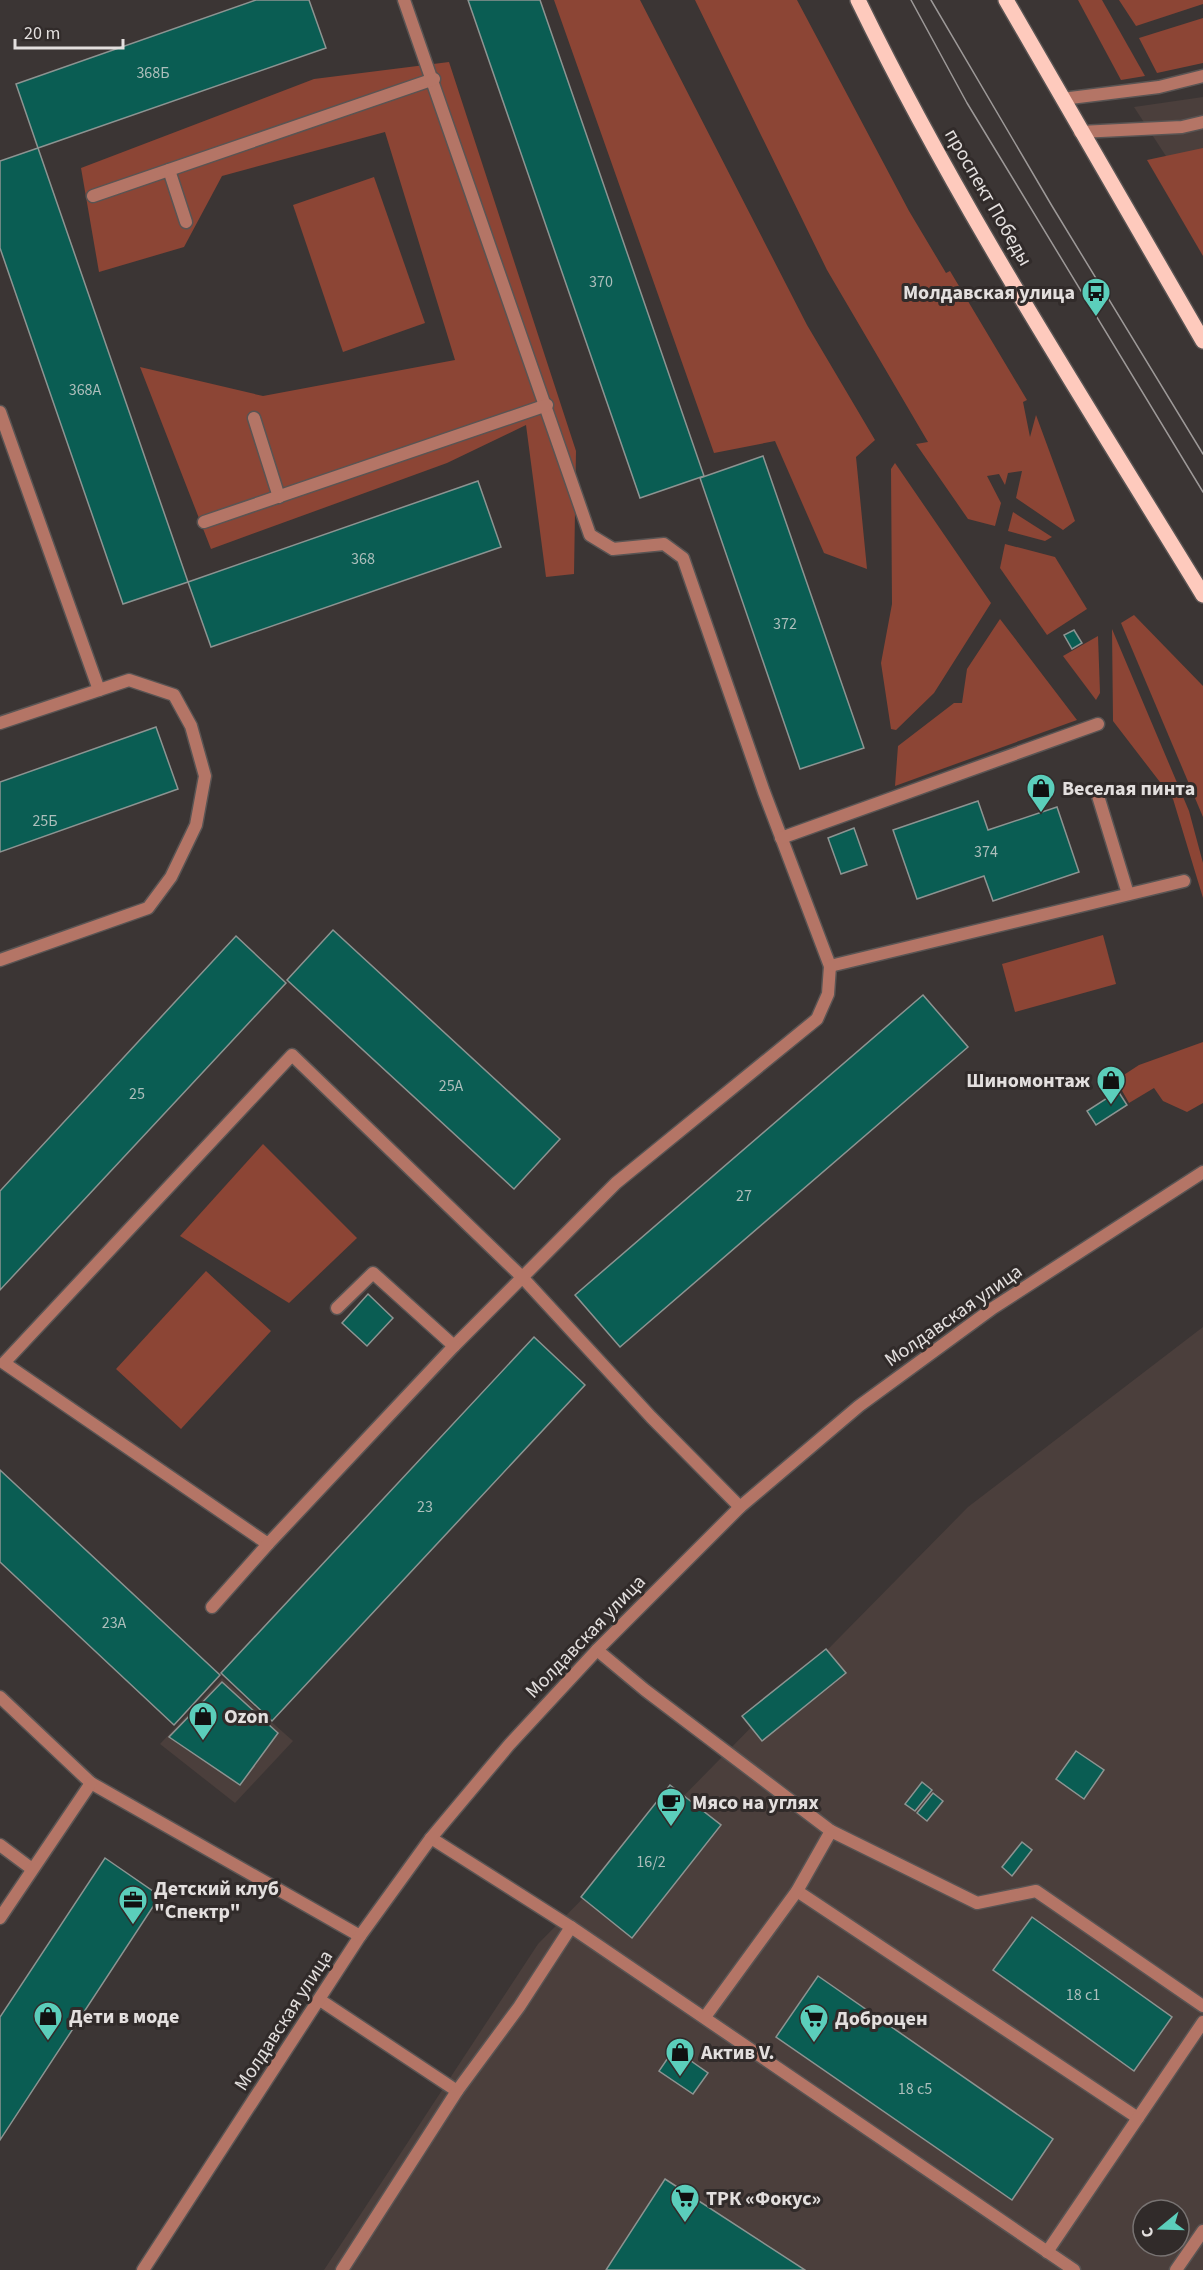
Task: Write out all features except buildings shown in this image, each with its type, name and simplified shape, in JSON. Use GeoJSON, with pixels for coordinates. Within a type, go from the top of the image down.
{"type":"FeatureCollection","features":[{"type":"Feature","properties":{"kind":"main road","name":"проспект Победы"},"geometry":{"type":"LineString","coordinates":[[858,0],[881,49],[974,215],[1203,596]]}},
{"type":"Feature","properties":{"kind":"main road"},"geometry":{"type":"LineString","coordinates":[[1006,0],[1080,132],[1203,341]]}},
{"type":"Feature","properties":{"kind":"street"},"geometry":{"type":"LineString","coordinates":[[212,1607],[268,1544],[454,1347],[616,1183],[817,1019],[828,994],[830,966],[781,838],[683,558],[664,544],[613,549],[590,535],[434,79],[404,0]]}},
{"type":"Feature","properties":{"kind":"street"},"geometry":{"type":"LineString","coordinates":[[1062,99],[1159,87],[1203,76]]}},
{"type":"Feature","properties":{"kind":"street"},"geometry":{"type":"LineString","coordinates":[[93,196],[434,79]]}},
{"type":"Feature","properties":{"kind":"street"},"geometry":{"type":"LineString","coordinates":[[1080,132],[1182,127],[1203,122]]}},
{"type":"Feature","properties":{"kind":"street"},"geometry":{"type":"LineString","coordinates":[[169,170],[186,222]]}},
{"type":"Feature","properties":{"kind":"street"},"geometry":{"type":"LineString","coordinates":[[204,522],[547,405]]}},
{"type":"Feature","properties":{"kind":"street"},"geometry":{"type":"LineString","coordinates":[[0,412],[99,690]]}},
{"type":"Feature","properties":{"kind":"street"},"geometry":{"type":"LineString","coordinates":[[255,418],[279,497]]}},
{"type":"Feature","properties":{"kind":"street"},"geometry":{"type":"LineString","coordinates":[[0,723],[129,680],[174,695],[191,726],[204,776],[196,825],[171,877],[148,908],[0,960]]}},
{"type":"Feature","properties":{"kind":"street"},"geometry":{"type":"LineString","coordinates":[[781,838],[1098,724]]}},
{"type":"Feature","properties":{"kind":"street"},"geometry":{"type":"LineString","coordinates":[[1098,796],[1128,894]]}},
{"type":"Feature","properties":{"kind":"street"},"geometry":{"type":"LineString","coordinates":[[830,966],[1184,881]]}},
{"type":"Feature","properties":{"kind":"street"},"geometry":{"type":"LineString","coordinates":[[268,1544],[4,1363],[292,1055],[522,1277],[651,1417],[740,1507]]}},
{"type":"Feature","properties":{"kind":"street","name":"Молдавская улица"},"geometry":{"type":"LineString","coordinates":[[143,2270],[360,1936],[431,1838],[509,1745],[597,1650],[740,1507],[859,1406],[993,1308],[1203,1173]]}},
{"type":"Feature","properties":{"kind":"street"},"geometry":{"type":"LineString","coordinates":[[337,1308],[373,1273],[454,1347]]}},
{"type":"Feature","properties":{"kind":"street"},"geometry":{"type":"LineString","coordinates":[[597,1650],[645,1690],[831,1831],[977,1903],[1036,1892],[1203,2006]]}},
{"type":"Feature","properties":{"kind":"street"},"geometry":{"type":"LineString","coordinates":[[0,1697],[91,1783],[360,1936]]}},
{"type":"Feature","properties":{"kind":"street"},"geometry":{"type":"LineString","coordinates":[[0,1918],[91,1783]]}},
{"type":"Feature","properties":{"kind":"street"},"geometry":{"type":"LineString","coordinates":[[705,2017],[796,1891],[831,1831]]}},
{"type":"Feature","properties":{"kind":"street"},"geometry":{"type":"LineString","coordinates":[[431,1838],[571,1927],[705,2017],[1074,2270]]}},
{"type":"Feature","properties":{"kind":"street"},"geometry":{"type":"LineString","coordinates":[[0,1845],[32,1869]]}},
{"type":"Feature","properties":{"kind":"street"},"geometry":{"type":"LineString","coordinates":[[796,1891],[1138,2118]]}},
{"type":"Feature","properties":{"kind":"street"},"geometry":{"type":"LineString","coordinates":[[342,2270],[457,2091],[519,2007],[571,1927]]}},
{"type":"Feature","properties":{"kind":"street"},"geometry":{"type":"LineString","coordinates":[[320,2000],[457,2091]]}},
{"type":"Feature","properties":{"kind":"street"},"geometry":{"type":"LineString","coordinates":[[1047,2252],[1203,2022]]}},
{"type":"Feature","properties":{"kind":"street"},"geometry":{"type":"LineString","coordinates":[[1176,2270],[1203,2230]]}},
{"type":"Feature","properties":{"kind":"shaded area"},"geometry":{"type":"Polygon","coordinates":[[[554,0],[640,0],[807,325],[875,440],[856,457],[867,569],[824,553],[775,441],[714,453],[554,0]]]}},
{"type":"Feature","properties":{"kind":"shaded area"},"geometry":{"type":"Polygon","coordinates":[[[695,0],[797,0],[909,211],[946,273],[950,271],[1027,400],[1023,402],[1030,437],[1036,415],[1075,521],[1063,530],[1016,498],[1022,471],[1008,473],[1005,485],[999,474],[987,476],[1001,503],[995,526],[968,519],[916,444],[928,442],[827,270],[695,0]]]}},
{"type":"Feature","properties":{"kind":"shaded area"},"geometry":{"type":"Polygon","coordinates":[[[1078,0],[1102,0],[1145,76],[1121,80],[1078,0]]]}},
{"type":"Feature","properties":{"kind":"shaded area"},"geometry":{"type":"Polygon","coordinates":[[[1119,0],[1203,0],[1203,4],[1136,26],[1119,0]]]}},
{"type":"Feature","properties":{"kind":"shaded area"},"geometry":{"type":"Polygon","coordinates":[[[1203,18],[1203,63],[1157,73],[1139,38],[1203,18]]]}},
{"type":"Feature","properties":{"kind":"shaded area"},"geometry":{"type":"Polygon","coordinates":[[[449,62],[576,451],[574,574],[546,577],[526,425],[447,463],[211,549],[140,367],[263,396],[455,360],[385,132],[222,176],[184,247],[99,272],[81,168],[314,79],[449,62]]]}},
{"type":"Feature","properties":{"kind":"shaded area"},"geometry":{"type":"Polygon","coordinates":[[[1203,97],[1203,213],[1134,107],[1203,97]]]}},
{"type":"Feature","properties":{"kind":"shaded area"},"geometry":{"type":"Polygon","coordinates":[[[1203,148],[1203,256],[1147,160],[1203,148]]]}},
{"type":"Feature","properties":{"kind":"shaded area"},"geometry":{"type":"Polygon","coordinates":[[[374,177],[425,323],[343,352],[293,205],[374,177]]]}},
{"type":"Feature","properties":{"kind":"shaded area"},"geometry":{"type":"Polygon","coordinates":[[[895,463],[991,603],[934,693],[896,730],[891,729],[881,663],[892,604],[891,469],[895,463]]]}},
{"type":"Feature","properties":{"kind":"shaded area"},"geometry":{"type":"Polygon","coordinates":[[[1013,512],[1052,537],[1045,541],[1008,531],[1013,512]]]}},
{"type":"Feature","properties":{"kind":"shaded area"},"geometry":{"type":"Polygon","coordinates":[[[1005,544],[1055,557],[1087,609],[1047,635],[1000,568],[1005,544]]]}},
{"type":"Feature","properties":{"kind":"shaded area"},"geometry":{"type":"Polygon","coordinates":[[[1134,615],[1203,686],[1203,817],[1121,623],[1134,615]]]}},
{"type":"Feature","properties":{"kind":"shaded area"},"geometry":{"type":"Polygon","coordinates":[[[1000,619],[1077,720],[895,786],[898,746],[954,703],[962,703],[967,669],[1000,619]]]}},
{"type":"Feature","properties":{"kind":"shaded area"},"geometry":{"type":"Polygon","coordinates":[[[1112,629],[1189,811],[1203,863],[1203,898],[1173,799],[1113,721],[1112,629]]]}},
{"type":"Feature","properties":{"kind":"shaded area"},"geometry":{"type":"Polygon","coordinates":[[[1098,636],[1100,693],[1096,700],[1063,656],[1098,636]]]}},
{"type":"Feature","properties":{"kind":"shaded area"},"geometry":{"type":"Polygon","coordinates":[[[1103,935],[1116,984],[1015,1012],[1002,964],[1103,935]]]}},
{"type":"Feature","properties":{"kind":"shaded area"},"geometry":{"type":"Polygon","coordinates":[[[1203,1042],[1203,1103],[1187,1112],[1163,1101],[1154,1088],[1129,1103],[1116,1080],[1139,1065],[1203,1042]]]}},
{"type":"Feature","properties":{"kind":"shaded area"},"geometry":{"type":"Polygon","coordinates":[[[263,1144],[357,1238],[289,1303],[180,1236],[263,1144]]]}},
{"type":"Feature","properties":{"kind":"shaded area"},"geometry":{"type":"Polygon","coordinates":[[[206,1271],[271,1331],[181,1429],[116,1369],[206,1271]]]}},
{"type":"Feature","properties":{"kind":"shaded area"},"geometry":{"type":"Polygon","coordinates":[[[1203,1327],[1203,2270],[324,2270],[538,1944],[968,1507],[1203,1327]]]}},
{"type":"Feature","properties":{"kind":"shaded area"},"geometry":{"type":"Polygon","coordinates":[[[222,1678],[293,1741],[235,1803],[160,1744],[222,1678]]]}},
{"type":"Feature","properties":{"kind":"tram line"},"geometry":{"type":"LineString","coordinates":[[911,0],[967,103],[1203,492]]}},
{"type":"Feature","properties":{"kind":"tram line"},"geometry":{"type":"LineString","coordinates":[[931,0],[1052,206],[1203,454]]}},
{"type":"Feature","properties":{"kind":"place","name":"Молдавская улица"},"geometry":{"type":"Point","coordinates":[1096,318]}},
{"type":"Feature","properties":{"kind":"place","name":"Веселая пинта"},"geometry":{"type":"Point","coordinates":[1041,814]}},
{"type":"Feature","properties":{"kind":"place","name":"Шиномонтаж"},"geometry":{"type":"Point","coordinates":[1111,1106]}},
{"type":"Feature","properties":{"kind":"place","name":"Ozon"},"geometry":{"type":"Point","coordinates":[203,1742]}},
{"type":"Feature","properties":{"kind":"place","name":"Мясо на углях"},"geometry":{"type":"Point","coordinates":[671,1828]}},
{"type":"Feature","properties":{"kind":"place","name":"Детский клуб \"Спектр\""},"geometry":{"type":"Point","coordinates":[133,1926]}},
{"type":"Feature","properties":{"kind":"place","name":"Дети в моде"},"geometry":{"type":"Point","coordinates":[48,2042]}},
{"type":"Feature","properties":{"kind":"place","name":"Доброцен"},"geometry":{"type":"Point","coordinates":[814,2044]}},
{"type":"Feature","properties":{"kind":"place","name":"Актив V."},"geometry":{"type":"Point","coordinates":[680,2078]}},
{"type":"Feature","properties":{"kind":"place","name":"ТРК «Фокус»"},"geometry":{"type":"Point","coordinates":[685,2224]}}]}
